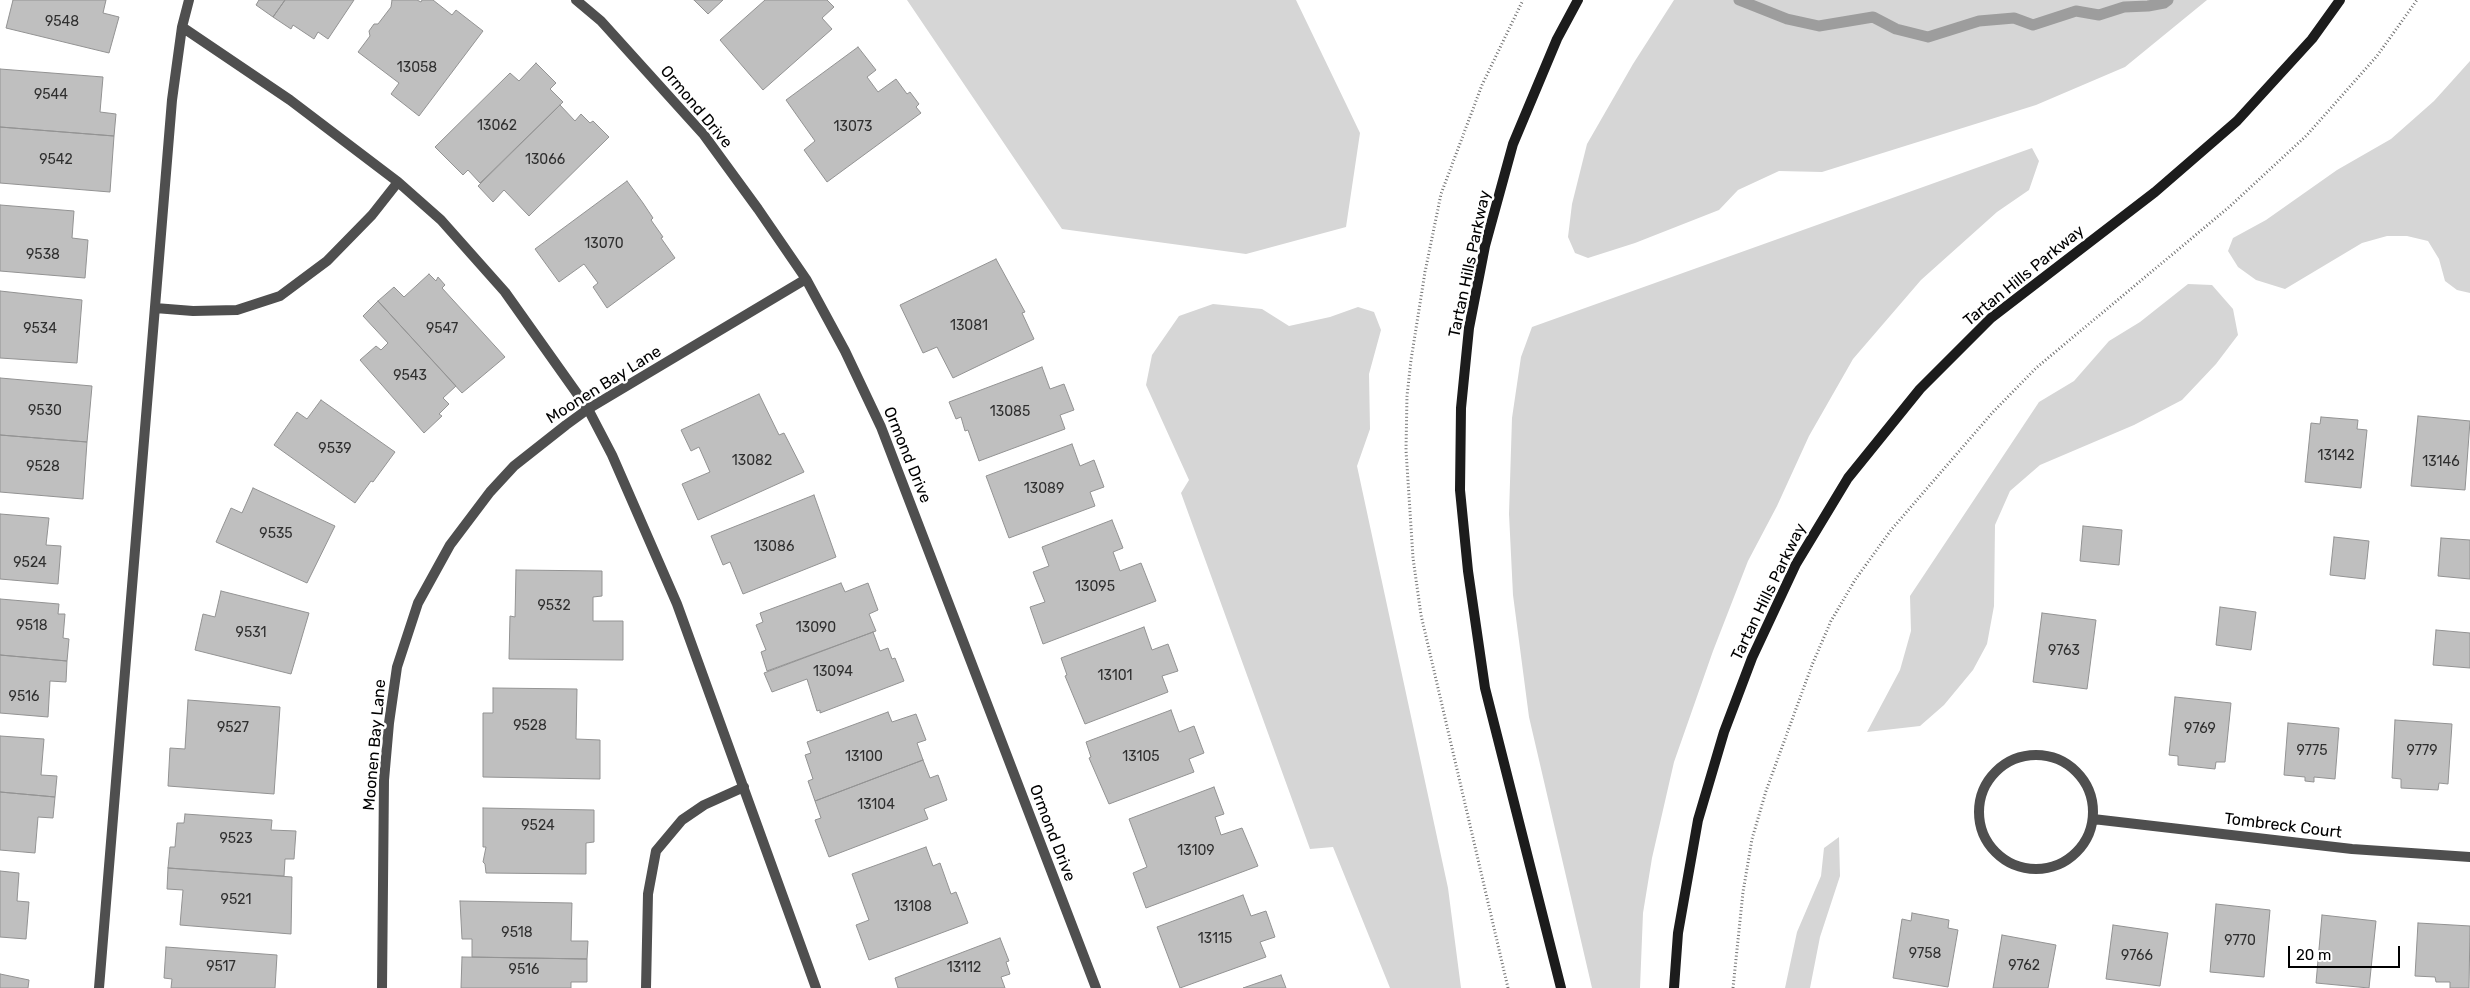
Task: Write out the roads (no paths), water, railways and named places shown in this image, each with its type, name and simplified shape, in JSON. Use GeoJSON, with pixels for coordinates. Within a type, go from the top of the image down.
{"type":"FeatureCollection","features":[{"type":"Feature","properties":{"kind":"street"},"geometry":{"type":"LineString","coordinates":[[99,988],[172,100],[182,27],[189,0]]}},
{"type":"Feature","properties":{"kind":"street","name":"Ormond Drive"},"geometry":{"type":"LineString","coordinates":[[576,0],[601,21],[704,135],[806,279],[845,351],[881,427],[1096,988]]}},
{"type":"Feature","properties":{"kind":"street","name":"Tartan Hills Parkway"},"geometry":{"type":"LineString","coordinates":[[1561,988],[1485,688],[1468,571],[1460,490],[1461,408],[1469,328],[1485,246],[1513,144],[1557,39],[1578,0]]}},
{"type":"Feature","properties":{"kind":"street","name":"Tartan Hills Parkway"},"geometry":{"type":"LineString","coordinates":[[1674,988],[1678,933],[1698,820],[1724,732],[1752,658],[1796,564],[1848,478],[1920,389],[1991,318],[2154,192],[2237,122],[2312,39],[2340,0]]}},
{"type":"Feature","properties":{"kind":"street"},"geometry":{"type":"LineString","coordinates":[[182,27],[290,100],[398,182],[441,220],[505,292],[588,409],[612,455],[677,604],[816,988]]}},
{"type":"Feature","properties":{"kind":"street"},"geometry":{"type":"LineString","coordinates":[[155,308],[193,311],[237,310],[280,296],[327,261],[372,215],[398,182]]}},
{"type":"Feature","properties":{"kind":"street","name":"Moonen Bay Lane"},"geometry":{"type":"LineString","coordinates":[[382,988],[384,780],[389,723],[397,667],[418,603],[450,545],[490,492],[514,466],[588,409],[806,279]]}},
{"type":"Feature","properties":{"kind":"street"},"geometry":{"type":"LineString","coordinates":[[2040,754],[2058,758],[2074,768],[2086,783],[2093,801],[2093,819],[2087,837],[2078,851],[2056,865],[2031,869],[2014,865],[2000,856],[1989,843],[1981,828],[1979,811],[1982,793],[1991,777],[2004,764],[2022,756],[2040,754]]}},
{"type":"Feature","properties":{"kind":"street"},"geometry":{"type":"LineString","coordinates":[[646,988],[648,894],[656,850],[682,820],[704,805],[744,787]]}},
{"type":"Feature","properties":{"kind":"street","name":"Tombreck Court"},"geometry":{"type":"LineString","coordinates":[[2093,819],[2352,849],[2470,857]]}},
{"type":"Feature","properties":{"kind":"waterway"},"geometry":{"type":"LineString","coordinates":[[1739,0],[1787,19],[1819,26],[1873,17],[1896,29],[1928,37],[1979,21],[2014,18],[2033,25],[2076,11],[2099,15],[2124,7],[2148,6],[2164,3],[2168,0]]}}]}
